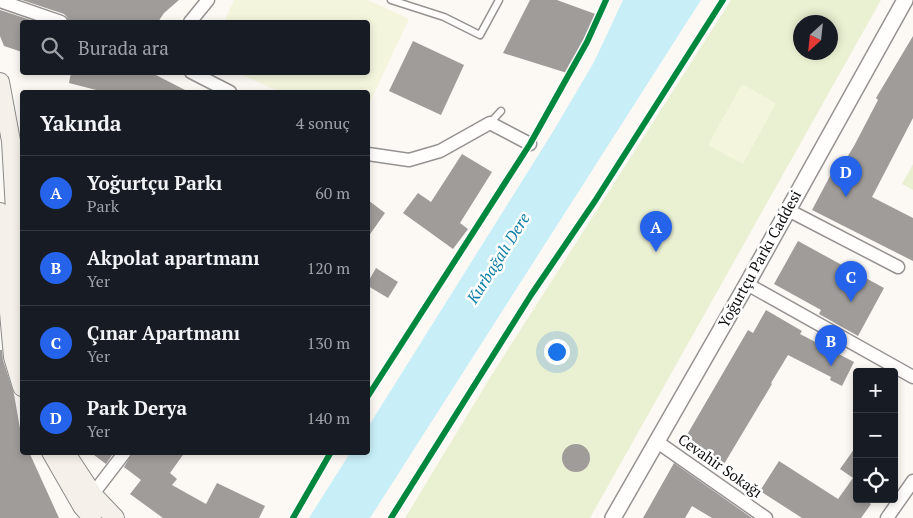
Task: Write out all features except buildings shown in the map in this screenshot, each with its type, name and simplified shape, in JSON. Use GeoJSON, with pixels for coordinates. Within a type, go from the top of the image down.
{"type":"FeatureCollection","features":[{"type":"Feature","properties":{"kind":"main road"},"geometry":{"type":"LineString","coordinates":[[0,82],[11,141],[12,357],[20,381]]}},
{"type":"Feature","properties":{"kind":"main road"},"geometry":{"type":"LineString","coordinates":[[10,216],[20,313]]}},
{"type":"Feature","properties":{"kind":"main road"},"geometry":{"type":"LineString","coordinates":[[52,455],[89,507],[115,518]]}},
{"type":"Feature","properties":{"kind":"main road"},"geometry":{"type":"LineString","coordinates":[[66,455],[89,507]]}},
{"type":"Feature","properties":{"kind":"street"},"geometry":{"type":"LineString","coordinates":[[192,20],[208,0]]}},
{"type":"Feature","properties":{"kind":"street","name":"Yoğurtçu Parkı Caddesi"},"geometry":{"type":"LineString","coordinates":[[613,518],[747,284],[905,0]]}},
{"type":"Feature","properties":{"kind":"street"},"geometry":{"type":"LineString","coordinates":[[0,1],[55,20]]}},
{"type":"Feature","properties":{"kind":"street"},"geometry":{"type":"LineString","coordinates":[[197,75],[226,90]]}},
{"type":"Feature","properties":{"kind":"street"},"geometry":{"type":"LineString","coordinates":[[370,154],[408,160],[440,152],[490,123],[530,144]]}},
{"type":"Feature","properties":{"kind":"street"},"geometry":{"type":"LineString","coordinates":[[788,210],[898,266]]}},
{"type":"Feature","properties":{"kind":"street"},"geometry":{"type":"LineString","coordinates":[[747,284],[913,378]]}},
{"type":"Feature","properties":{"kind":"street","name":"Cevahir Sokağı"},"geometry":{"type":"LineString","coordinates":[[656,441],[766,518]]}},
{"type":"Feature","properties":{"kind":"street"},"geometry":{"type":"LineString","coordinates":[[89,507],[123,455]]}},
{"type":"Feature","properties":{"kind":"street"},"geometry":{"type":"LineString","coordinates":[[887,518],[913,481]]}},
{"type":"Feature","properties":{"kind":"lane"},"geometry":{"type":"LineString","coordinates":[[391,0],[444,17],[480,35],[499,0]]}},
{"type":"Feature","properties":{"kind":"lane"},"geometry":{"type":"LineString","coordinates":[[490,123],[501,111]]}},
{"type":"Feature","properties":{"kind":"green space"},"geometry":{"type":"Polygon","coordinates":[[[234,0],[368,0],[409,19],[370,102],[370,90],[276,90],[242,75],[370,75],[370,20],[225,20],[234,0]]]}},
{"type":"Feature","properties":{"kind":"green space"},"geometry":{"type":"Polygon","coordinates":[[[731,0],[881,0],[590,518],[405,518],[491,376],[731,0]]]}},
{"type":"Feature","properties":{"kind":"green space"},"geometry":{"type":"Polygon","coordinates":[[[742,84],[776,103],[743,164],[708,145],[742,84]]]}},
{"type":"Feature","properties":{"kind":"green space"},"geometry":{"type":"Polygon","coordinates":[[[913,164],[913,190],[902,184],[913,164]]]}},
{"type":"Feature","properties":{"kind":"water","name":"Kurbağalı Dere"},"geometry":{"type":"Polygon","coordinates":[[[623,0],[701,0],[370,518],[309,518],[349,455],[370,455],[370,424],[554,130],[594,62],[623,0]]]}},
{"type":"Feature","properties":{"kind":"cycle path"},"geometry":{"type":"LineString","coordinates":[[370,393],[530,144],[587,42],[606,0]]}},
{"type":"Feature","properties":{"kind":"cycle path"},"geometry":{"type":"LineString","coordinates":[[391,518],[531,295],[595,201],[723,0]]}},
{"type":"Feature","properties":{"kind":"cycle path"},"geometry":{"type":"LineString","coordinates":[[293,518],[329,455]]}},
{"type":"Feature","properties":{"kind":"place","name":"Park Derya"},"geometry":{"type":"Point","coordinates":[846,197]}},
{"type":"Feature","properties":{"kind":"place","name":"Yoğurtçu Parkı"},"geometry":{"type":"Point","coordinates":[656,252]}},
{"type":"Feature","properties":{"kind":"place","name":"Çınar Apartmanı"},"geometry":{"type":"Point","coordinates":[851,302]}},
{"type":"Feature","properties":{"kind":"place","name":"Akpolat apartmanı"},"geometry":{"type":"Point","coordinates":[831,366]}}]}
